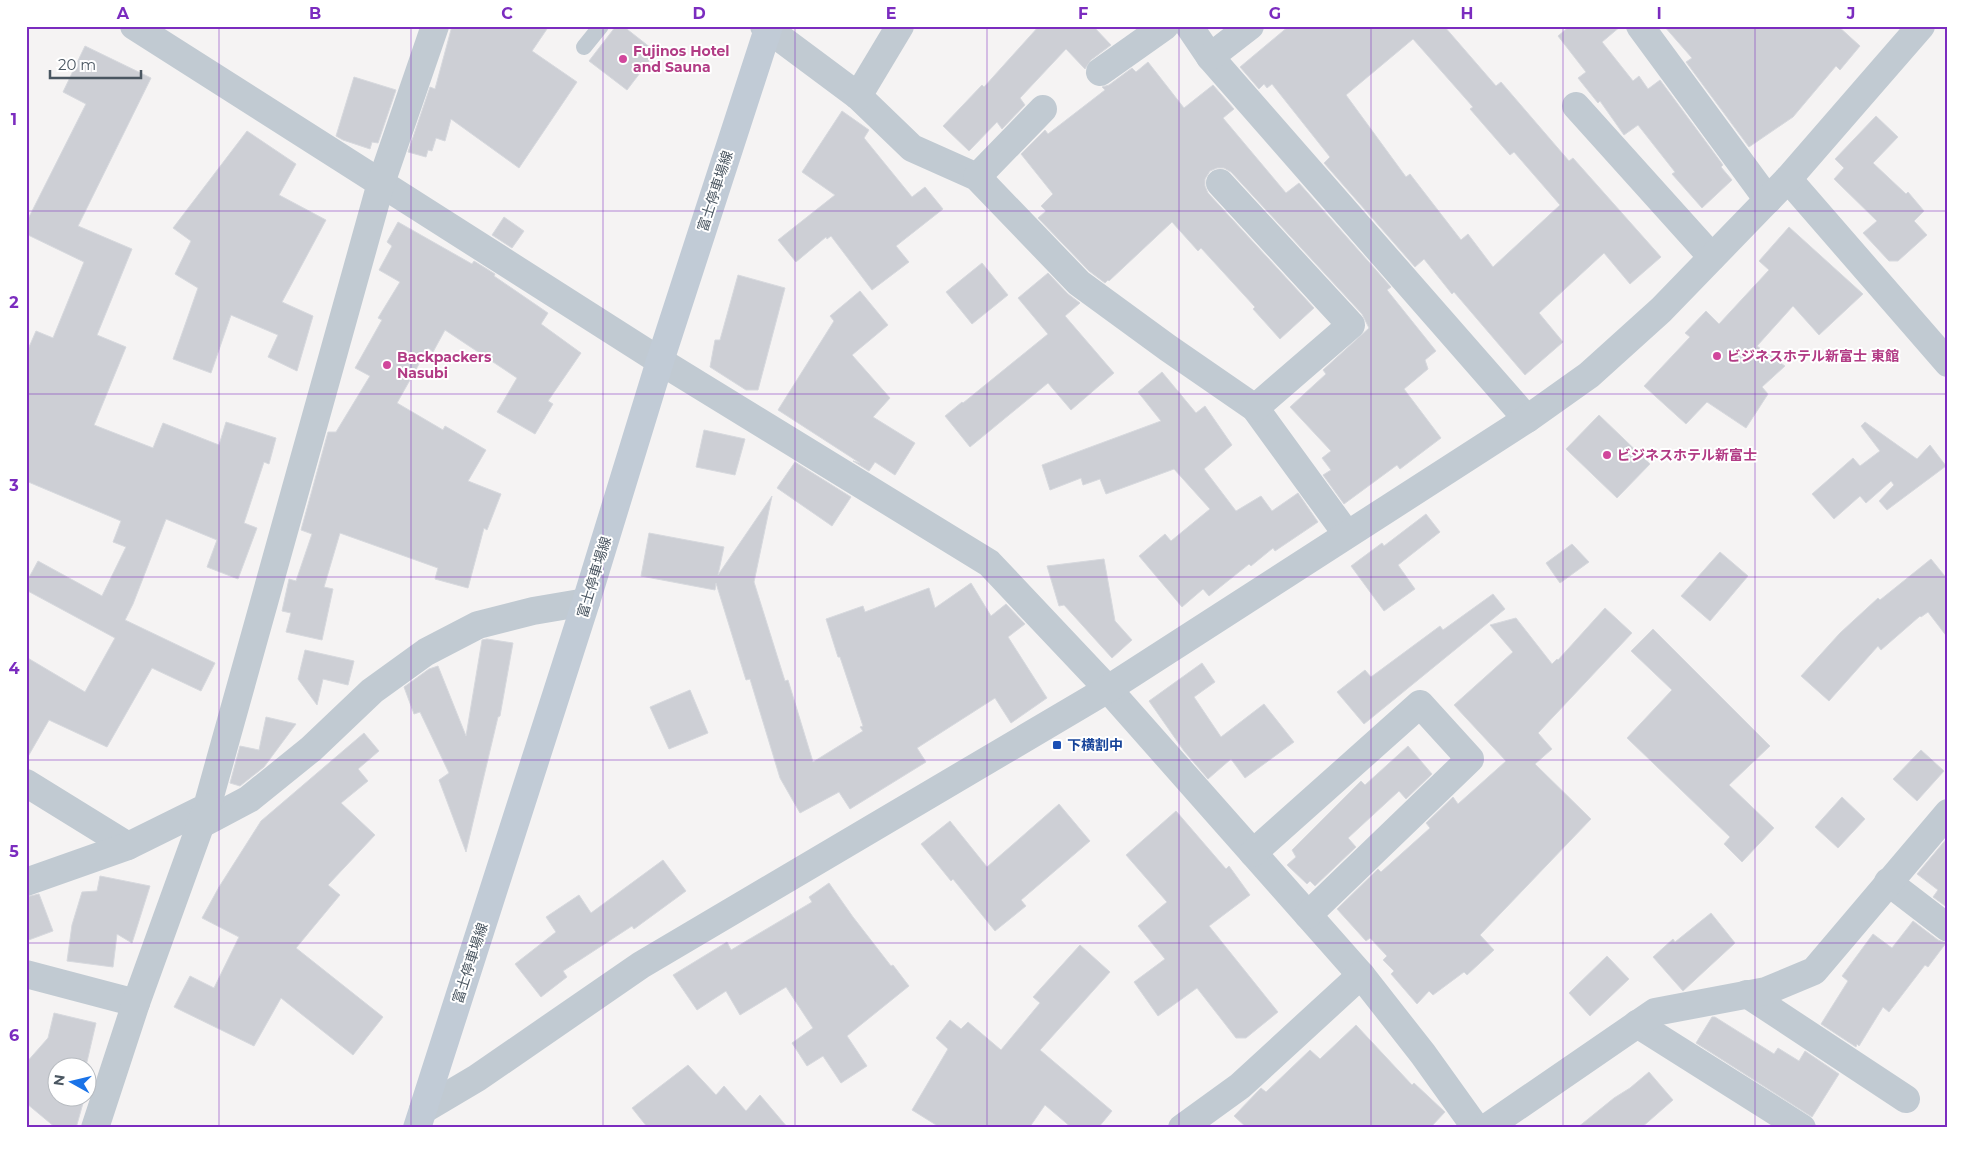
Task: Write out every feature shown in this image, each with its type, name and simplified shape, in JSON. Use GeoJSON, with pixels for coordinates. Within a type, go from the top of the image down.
{"type":"FeatureCollection","features":[{"type":"Feature","properties":{"kind":"main road","name":"富士停車場線"},"geometry":{"type":"LineString","coordinates":[[420,1119],[767,28]]}},
{"type":"Feature","properties":{"kind":"street"},"geometry":{"type":"LineString","coordinates":[[134,26],[660,361],[990,563],[1108,689],[1361,975],[1423,1054],[1472,1125],[1655,1012],[1766,991],[1814,971],[1948,812]]}},
{"type":"Feature","properties":{"kind":"street"},"geometry":{"type":"LineString","coordinates":[[95,1128],[136,1003],[204,816],[381,182],[435,26]]}},
{"type":"Feature","properties":{"kind":"street"},"geometry":{"type":"LineString","coordinates":[[858,96],[900,26]]}},
{"type":"Feature","properties":{"kind":"street"},"geometry":{"type":"LineString","coordinates":[[1100,72],[1165,26]]}},
{"type":"Feature","properties":{"kind":"street"},"geometry":{"type":"LineString","coordinates":[[1189,26],[1210,57],[1527,419]]}},
{"type":"Feature","properties":{"kind":"street"},"geometry":{"type":"LineString","coordinates":[[1210,57],[1250,26]]}},
{"type":"Feature","properties":{"kind":"street"},"geometry":{"type":"LineString","coordinates":[[1640,26],[1768,200]]}},
{"type":"Feature","properties":{"kind":"street"},"geometry":{"type":"LineString","coordinates":[[420,1119],[641,965],[1108,689],[1346,533],[1527,419],[1589,374],[1661,310],[1768,200],[1921,26]]}},
{"type":"Feature","properties":{"kind":"street"},"geometry":{"type":"LineString","coordinates":[[767,28],[858,96],[912,148],[977,177],[1079,283],[1255,408],[1346,533]]}},
{"type":"Feature","properties":{"kind":"street"},"geometry":{"type":"LineString","coordinates":[[1576,106],[1712,257]]}},
{"type":"Feature","properties":{"kind":"street"},"geometry":{"type":"LineString","coordinates":[[977,177],[1043,109]]}},
{"type":"Feature","properties":{"kind":"street"},"geometry":{"type":"LineString","coordinates":[[1788,179],[1948,363]]}},
{"type":"Feature","properties":{"kind":"street"},"geometry":{"type":"LineString","coordinates":[[1220,183],[1350,326],[1255,408]]}},
{"type":"Feature","properties":{"kind":"street"},"geometry":{"type":"LineString","coordinates":[[26,882],[249,800],[311,749],[372,691],[426,652],[478,625],[533,611],[586,602]]}},
{"type":"Feature","properties":{"kind":"street"},"geometry":{"type":"LineString","coordinates":[[1253,853],[1420,704],[1470,759],[1308,914]]}},
{"type":"Feature","properties":{"kind":"street"},"geometry":{"type":"LineString","coordinates":[[26,783],[128,846]]}},
{"type":"Feature","properties":{"kind":"street"},"geometry":{"type":"LineString","coordinates":[[1888,882],[1948,928]]}},
{"type":"Feature","properties":{"kind":"street"},"geometry":{"type":"LineString","coordinates":[[26,974],[136,1003]]}},
{"type":"Feature","properties":{"kind":"street"},"geometry":{"type":"LineString","coordinates":[[1182,1128],[1240,1086],[1361,975]]}},
{"type":"Feature","properties":{"kind":"street"},"geometry":{"type":"LineString","coordinates":[[1747,994],[1906,1099]]}},
{"type":"Feature","properties":{"kind":"street"},"geometry":{"type":"LineString","coordinates":[[1637,1024],[1802,1128]]}},
{"type":"Feature","properties":{"kind":"lane"},"geometry":{"type":"LineString","coordinates":[[584,47],[601,26]]}},
{"type":"Feature","properties":{"kind":"building"},"geometry":{"type":"Polygon","coordinates":[[[452,26],[549,26],[532,51],[577,82],[519,168],[451,119],[445,141],[436,138],[432,151],[428,150],[426,157],[408,152],[430,87],[435,89],[452,26]]]}},
{"type":"Feature","properties":{"kind":"building"},"geometry":{"type":"Polygon","coordinates":[[[616,26],[623,26],[656,52],[627,90],[589,61],[616,26]]]}},
{"type":"Feature","properties":{"kind":"building"},"geometry":{"type":"Polygon","coordinates":[[[1039,26],[1093,26],[1111,45],[1091,60],[1085,69],[1066,49],[1020,98],[1025,105],[1002,129],[997,122],[969,151],[943,126],[982,85],[984,87],[1039,26]]]}},
{"type":"Feature","properties":{"kind":"building"},"geometry":{"type":"Polygon","coordinates":[[[1289,26],[1444,26],[1496,86],[1501,82],[1569,161],[1573,158],[1661,257],[1630,284],[1604,253],[1539,313],[1563,342],[1525,375],[1454,292],[1452,294],[1424,259],[1415,267],[1324,163],[1330,157],[1272,84],[1267,88],[1264,84],[1259,89],[1240,67],[1289,26]],[[1413,39],[1346,95],[1406,177],[1410,174],[1461,240],[1468,234],[1493,267],[1560,205],[1514,152],[1510,155],[1470,109],[1473,107],[1413,39]]]}},
{"type":"Feature","properties":{"kind":"building"},"geometry":{"type":"Polygon","coordinates":[[[1570,26],[1621,26],[1602,42],[1633,81],[1639,76],[1648,89],[1660,80],[1723,165],[1721,167],[1732,180],[1702,208],[1672,174],[1675,172],[1638,125],[1624,135],[1600,101],[1598,103],[1578,78],[1586,72],[1558,36],[1570,26]]]}},
{"type":"Feature","properties":{"kind":"building"},"geometry":{"type":"Polygon","coordinates":[[[1664,26],[1838,26],[1860,46],[1840,70],[1836,66],[1793,117],[1749,147],[1686,62],[1692,58],[1664,26]]]}},
{"type":"Feature","properties":{"kind":"building"},"geometry":{"type":"Polygon","coordinates":[[[85,46],[151,78],[78,226],[132,249],[97,335],[126,347],[94,425],[153,448],[163,423],[219,445],[226,422],[276,438],[269,464],[264,462],[244,523],[257,528],[238,579],[207,567],[217,540],[166,519],[125,620],[215,663],[201,691],[152,668],[107,747],[49,720],[26,760],[26,657],[85,692],[115,638],[26,590],[26,583],[38,561],[102,596],[126,547],[113,542],[121,521],[26,481],[26,354],[36,331],[53,338],[84,262],[26,234],[26,223],[86,104],[63,92],[85,46]]]}},
{"type":"Feature","properties":{"kind":"building"},"geometry":{"type":"Polygon","coordinates":[[[1148,62],[1184,108],[1213,85],[1234,109],[1223,118],[1286,193],[1299,183],[1391,287],[1387,290],[1436,351],[1425,360],[1428,369],[1404,389],[1441,438],[1400,469],[1397,465],[1344,504],[1323,475],[1331,470],[1322,458],[1331,451],[1290,407],[1326,374],[1323,370],[1369,328],[1362,314],[1231,172],[1224,168],[1210,171],[1205,179],[1208,193],[1314,308],[1280,339],[1253,309],[1255,307],[1201,248],[1198,251],[1172,222],[1105,283],[1089,271],[1038,218],[1046,211],[1041,206],[1053,194],[1021,154],[1045,130],[1048,134],[1105,90],[1102,87],[1109,85],[1132,68],[1136,72],[1148,62]]]}},
{"type":"Feature","properties":{"kind":"building"},"geometry":{"type":"Polygon","coordinates":[[[354,77],[396,90],[378,143],[372,142],[370,149],[336,136],[354,77]]]}},
{"type":"Feature","properties":{"kind":"building"},"geometry":{"type":"Polygon","coordinates":[[[842,111],[869,130],[864,138],[912,197],[925,187],[943,209],[896,246],[909,262],[872,290],[831,236],[827,239],[826,237],[796,262],[778,240],[835,195],[802,172],[842,111]]]}},
{"type":"Feature","properties":{"kind":"building"},"geometry":{"type":"Polygon","coordinates":[[[1876,116],[1898,137],[1873,163],[1906,194],[1908,192],[1924,211],[1914,221],[1927,235],[1898,261],[1889,261],[1863,233],[1877,221],[1834,179],[1844,168],[1835,159],[1876,116]]]}},
{"type":"Feature","properties":{"kind":"building"},"geometry":{"type":"Polygon","coordinates":[[[247,131],[296,164],[279,195],[326,220],[282,302],[313,316],[297,371],[268,357],[278,335],[231,315],[211,373],[173,359],[198,288],[175,274],[191,241],[173,228],[247,131]]]}},
{"type":"Feature","properties":{"kind":"building"},"geometry":{"type":"Polygon","coordinates":[[[504,217],[524,231],[512,248],[492,235],[504,217]]]}},
{"type":"Feature","properties":{"kind":"building"},"geometry":{"type":"Polygon","coordinates":[[[398,222],[472,264],[474,261],[495,274],[494,276],[548,313],[541,324],[581,353],[548,401],[553,404],[535,434],[497,412],[517,378],[445,330],[433,352],[428,348],[397,403],[443,430],[445,426],[486,450],[468,481],[501,494],[487,530],[484,528],[468,588],[435,579],[438,568],[340,533],[324,587],[333,589],[322,640],[286,632],[291,613],[282,611],[289,579],[296,581],[312,534],[301,530],[328,432],[336,432],[370,376],[355,368],[382,320],[378,318],[400,282],[379,270],[392,246],[387,242],[398,222]]]}},
{"type":"Feature","properties":{"kind":"building"},"geometry":{"type":"Polygon","coordinates":[[[1789,227],[1863,294],[1819,335],[1793,306],[1757,346],[1785,366],[1762,387],[1768,394],[1746,428],[1707,402],[1686,424],[1644,386],[1690,337],[1685,333],[1706,311],[1719,324],[1769,270],[1759,261],[1789,227]]]}},
{"type":"Feature","properties":{"kind":"building"},"geometry":{"type":"Polygon","coordinates":[[[982,263],[1008,295],[972,324],[946,292],[982,263]]]}},
{"type":"Feature","properties":{"kind":"building"},"geometry":{"type":"Polygon","coordinates":[[[1048,273],[1068,294],[1080,303],[1065,316],[1114,373],[1071,410],[1048,383],[970,447],[945,416],[1048,334],[1018,298],[1048,273]]]}},
{"type":"Feature","properties":{"kind":"building"},"geometry":{"type":"Polygon","coordinates":[[[738,275],[785,288],[758,390],[746,390],[710,367],[715,340],[720,340],[738,275]]]}},
{"type":"Feature","properties":{"kind":"building"},"geometry":{"type":"Polygon","coordinates":[[[860,291],[888,325],[852,355],[890,398],[873,417],[915,443],[895,475],[875,462],[869,471],[853,461],[860,463],[778,410],[834,321],[830,316],[860,291]]]}},
{"type":"Feature","properties":{"kind":"building"},"geometry":{"type":"Polygon","coordinates":[[[1162,372],[1196,413],[1205,406],[1232,445],[1204,469],[1236,511],[1261,496],[1272,511],[1298,493],[1318,522],[1275,551],[1273,548],[1251,566],[1249,564],[1209,596],[1203,589],[1182,607],[1139,556],[1165,534],[1171,541],[1210,509],[1174,469],[1106,494],[1100,479],[1083,485],[1081,478],[1050,490],[1042,465],[1161,421],[1138,392],[1162,372]]]}},
{"type":"Feature","properties":{"kind":"building"},"geometry":{"type":"Polygon","coordinates":[[[1599,415],[1650,464],[1617,498],[1566,449],[1599,415]]]}},
{"type":"Feature","properties":{"kind":"building"},"geometry":{"type":"Polygon","coordinates":[[[1865,422],[1917,459],[1930,445],[1946,466],[1887,510],[1879,501],[1894,485],[1891,481],[1866,503],[1860,496],[1834,519],[1812,494],[1853,458],[1860,466],[1880,451],[1861,426],[1865,422]]]}},
{"type":"Feature","properties":{"kind":"building"},"geometry":{"type":"Polygon","coordinates":[[[704,430],[745,439],[735,475],[696,467],[704,430]]]}},
{"type":"Feature","properties":{"kind":"building"},"geometry":{"type":"Polygon","coordinates":[[[795,462],[851,497],[832,526],[777,488],[795,462]]]}},
{"type":"Feature","properties":{"kind":"building"},"geometry":{"type":"Polygon","coordinates":[[[772,496],[754,582],[785,681],[788,680],[813,762],[863,731],[860,727],[863,726],[826,619],[863,606],[865,612],[929,588],[935,608],[971,583],[991,616],[1006,604],[1025,624],[1008,637],[1047,698],[1011,723],[995,698],[917,748],[926,762],[850,809],[839,792],[800,813],[780,778],[750,679],[746,680],[716,583],[715,590],[641,576],[649,533],[724,547],[718,575],[772,496]]]}},
{"type":"Feature","properties":{"kind":"building"},"geometry":{"type":"Polygon","coordinates":[[[1426,514],[1440,532],[1398,565],[1415,589],[1384,611],[1351,566],[1382,543],[1384,546],[1426,514]]]}},
{"type":"Feature","properties":{"kind":"building"},"geometry":{"type":"Polygon","coordinates":[[[1572,544],[1589,562],[1560,583],[1546,563],[1572,544]]]}},
{"type":"Feature","properties":{"kind":"building"},"geometry":{"type":"Polygon","coordinates":[[[1720,552],[1748,576],[1710,621],[1681,596],[1720,552]]]}},
{"type":"Feature","properties":{"kind":"building"},"geometry":{"type":"Polygon","coordinates":[[[1104,559],[1115,621],[1132,640],[1112,658],[1064,605],[1059,606],[1047,566],[1104,559]]]}},
{"type":"Feature","properties":{"kind":"building"},"geometry":{"type":"Polygon","coordinates":[[[1931,559],[1948,580],[1948,638],[1928,612],[1920,616],[1881,650],[1878,646],[1829,701],[1801,676],[1840,633],[1878,598],[1880,600],[1931,559]]]}},
{"type":"Feature","properties":{"kind":"building"},"geometry":{"type":"Polygon","coordinates":[[[1493,594],[1505,609],[1364,724],[1337,692],[1365,670],[1371,677],[1440,626],[1443,630],[1493,594]]]}},
{"type":"Feature","properties":{"kind":"building"},"geometry":{"type":"Polygon","coordinates":[[[1605,608],[1632,633],[1538,733],[1552,749],[1535,764],[1591,819],[1480,935],[1494,950],[1467,975],[1464,972],[1433,995],[1429,991],[1417,1004],[1391,974],[1394,971],[1383,960],[1387,956],[1370,938],[1366,941],[1337,909],[1378,869],[1381,872],[1430,828],[1426,823],[1453,797],[1458,804],[1506,761],[1454,705],[1513,652],[1490,625],[1516,618],[1552,664],[1558,660],[1605,608]]]}},
{"type":"Feature","properties":{"kind":"building"},"geometry":{"type":"Polygon","coordinates":[[[1653,629],[1770,746],[1729,785],[1774,828],[1742,862],[1724,844],[1730,837],[1627,738],[1672,690],[1631,651],[1653,629]]]}},
{"type":"Feature","properties":{"kind":"building"},"geometry":{"type":"Polygon","coordinates":[[[482,640],[513,643],[500,716],[498,717],[466,852],[439,780],[449,773],[420,712],[414,714],[404,687],[429,669],[438,666],[466,736],[482,640]]]}},
{"type":"Feature","properties":{"kind":"building"},"geometry":{"type":"Polygon","coordinates":[[[305,650],[354,661],[348,685],[323,679],[317,705],[298,679],[305,650]]]}},
{"type":"Feature","properties":{"kind":"building"},"geometry":{"type":"Polygon","coordinates":[[[1202,663],[1215,682],[1194,697],[1221,737],[1264,704],[1294,742],[1245,778],[1231,759],[1208,779],[1184,751],[1149,701],[1202,663]]]}},
{"type":"Feature","properties":{"kind":"building"},"geometry":{"type":"Polygon","coordinates":[[[690,690],[708,733],[669,749],[650,707],[690,690]]]}},
{"type":"Feature","properties":{"kind":"building"},"geometry":{"type":"Polygon","coordinates":[[[266,717],[296,724],[264,767],[240,786],[230,783],[240,746],[259,750],[266,717]]]}},
{"type":"Feature","properties":{"kind":"building"},"geometry":{"type":"Polygon","coordinates":[[[364,733],[379,751],[358,769],[368,781],[341,803],[375,835],[328,885],[340,895],[296,948],[383,1017],[353,1055],[281,998],[254,1046],[174,1007],[190,976],[214,988],[239,937],[202,918],[219,887],[261,821],[364,733]]]}},
{"type":"Feature","properties":{"kind":"building"},"geometry":{"type":"Polygon","coordinates":[[[1408,746],[1432,774],[1406,799],[1399,791],[1348,838],[1356,847],[1315,886],[1310,881],[1307,884],[1287,865],[1296,857],[1292,850],[1361,781],[1365,785],[1408,746]]]}},
{"type":"Feature","properties":{"kind":"building"},"geometry":{"type":"Polygon","coordinates":[[[1921,750],[1944,771],[1917,801],[1893,779],[1921,750]]]}},
{"type":"Feature","properties":{"kind":"building"},"geometry":{"type":"Polygon","coordinates":[[[1842,797],[1865,819],[1838,848],[1815,827],[1842,797]]]}},
{"type":"Feature","properties":{"kind":"building"},"geometry":{"type":"Polygon","coordinates":[[[1059,804],[1090,841],[1021,900],[1026,906],[995,931],[953,879],[951,881],[921,844],[950,821],[987,867],[1059,804]]]}},
{"type":"Feature","properties":{"kind":"building"},"geometry":{"type":"Polygon","coordinates":[[[1176,811],[1226,869],[1229,866],[1250,895],[1209,926],[1278,1012],[1246,1038],[1236,1038],[1197,988],[1158,1016],[1134,982],[1165,959],[1138,926],[1167,902],[1126,855],[1176,811]]]}},
{"type":"Feature","properties":{"kind":"building"},"geometry":{"type":"Polygon","coordinates":[[[1948,837],[1948,908],[1933,897],[1938,890],[1917,874],[1948,837]]]}},
{"type":"Feature","properties":{"kind":"building"},"geometry":{"type":"Polygon","coordinates":[[[663,860],[686,891],[634,929],[632,926],[563,971],[567,977],[541,997],[515,964],[556,932],[546,917],[579,895],[591,913],[663,860]]]}},
{"type":"Feature","properties":{"kind":"building"},"geometry":{"type":"Polygon","coordinates":[[[100,876],[150,886],[132,943],[117,934],[113,967],[67,961],[72,925],[82,892],[97,891],[100,876]]]}},
{"type":"Feature","properties":{"kind":"building"},"geometry":{"type":"Polygon","coordinates":[[[829,883],[891,966],[893,965],[909,986],[847,1036],[867,1066],[841,1083],[823,1056],[807,1066],[792,1043],[813,1028],[786,987],[740,1015],[726,991],[697,1010],[673,975],[727,942],[731,950],[812,902],[809,897],[829,883]]]}},
{"type":"Feature","properties":{"kind":"building"},"geometry":{"type":"Polygon","coordinates":[[[39,894],[53,931],[26,941],[26,897],[39,894]]]}},
{"type":"Feature","properties":{"kind":"building"},"geometry":{"type":"Polygon","coordinates":[[[1711,913],[1735,943],[1683,991],[1653,957],[1673,939],[1675,942],[1711,913]]]}},
{"type":"Feature","properties":{"kind":"building"},"geometry":{"type":"Polygon","coordinates":[[[1913,921],[1938,940],[1946,943],[1928,967],[1925,965],[1889,1012],[1883,1007],[1859,1046],[1857,1044],[1856,1047],[1821,1024],[1848,981],[1842,976],[1873,934],[1892,948],[1913,921]]]}},
{"type":"Feature","properties":{"kind":"building"},"geometry":{"type":"Polygon","coordinates":[[[1080,945],[1110,972],[1040,1050],[1112,1111],[1098,1128],[1072,1128],[1045,1105],[1029,1128],[941,1128],[912,1110],[948,1049],[936,1038],[950,1020],[961,1029],[968,1022],[1001,1050],[1040,1003],[1033,997],[1080,945]]]}},
{"type":"Feature","properties":{"kind":"building"},"geometry":{"type":"Polygon","coordinates":[[[1607,956],[1629,979],[1590,1016],[1569,993],[1607,956]]]}},
{"type":"Feature","properties":{"kind":"building"},"geometry":{"type":"Polygon","coordinates":[[[54,1013],[96,1023],[88,1056],[48,1056],[48,1106],[82,1106],[76,1128],[56,1128],[26,1103],[26,1063],[48,1038],[54,1013]]]}},
{"type":"Feature","properties":{"kind":"building"},"geometry":{"type":"Polygon","coordinates":[[[1712,1017],[1715,1017],[1774,1054],[1778,1048],[1799,1061],[1805,1051],[1839,1074],[1812,1117],[1696,1043],[1712,1017]]]}},
{"type":"Feature","properties":{"kind":"building"},"geometry":{"type":"Polygon","coordinates":[[[1356,1025],[1412,1085],[1414,1083],[1445,1112],[1430,1128],[1247,1128],[1234,1116],[1261,1088],[1266,1092],[1310,1050],[1320,1059],[1356,1025]]]}},
{"type":"Feature","properties":{"kind":"building"},"geometry":{"type":"Polygon","coordinates":[[[688,1065],[716,1095],[724,1086],[746,1111],[760,1095],[788,1128],[648,1128],[632,1108],[688,1065]]]}},
{"type":"Feature","properties":{"kind":"building"},"geometry":{"type":"Polygon","coordinates":[[[1649,1072],[1673,1100],[1641,1128],[1577,1128],[1614,1098],[1630,1088],[1649,1072]]]}},
{"type":"Feature","properties":{"kind":"place","name":"Fujinos Hotel and Sauna"},"geometry":{"type":"Point","coordinates":[623,59]}},
{"type":"Feature","properties":{"kind":"place","name":"ビジネスホテル新富士 東館"},"geometry":{"type":"Point","coordinates":[1717,356]}},
{"type":"Feature","properties":{"kind":"place","name":"Backpackers Nasubi"},"geometry":{"type":"Point","coordinates":[387,365]}},
{"type":"Feature","properties":{"kind":"place","name":"ビジネスホテル新富士"},"geometry":{"type":"Point","coordinates":[1607,455]}},
{"type":"Feature","properties":{"kind":"place","name":"下横割中"},"geometry":{"type":"Point","coordinates":[1057,745]}}]}
